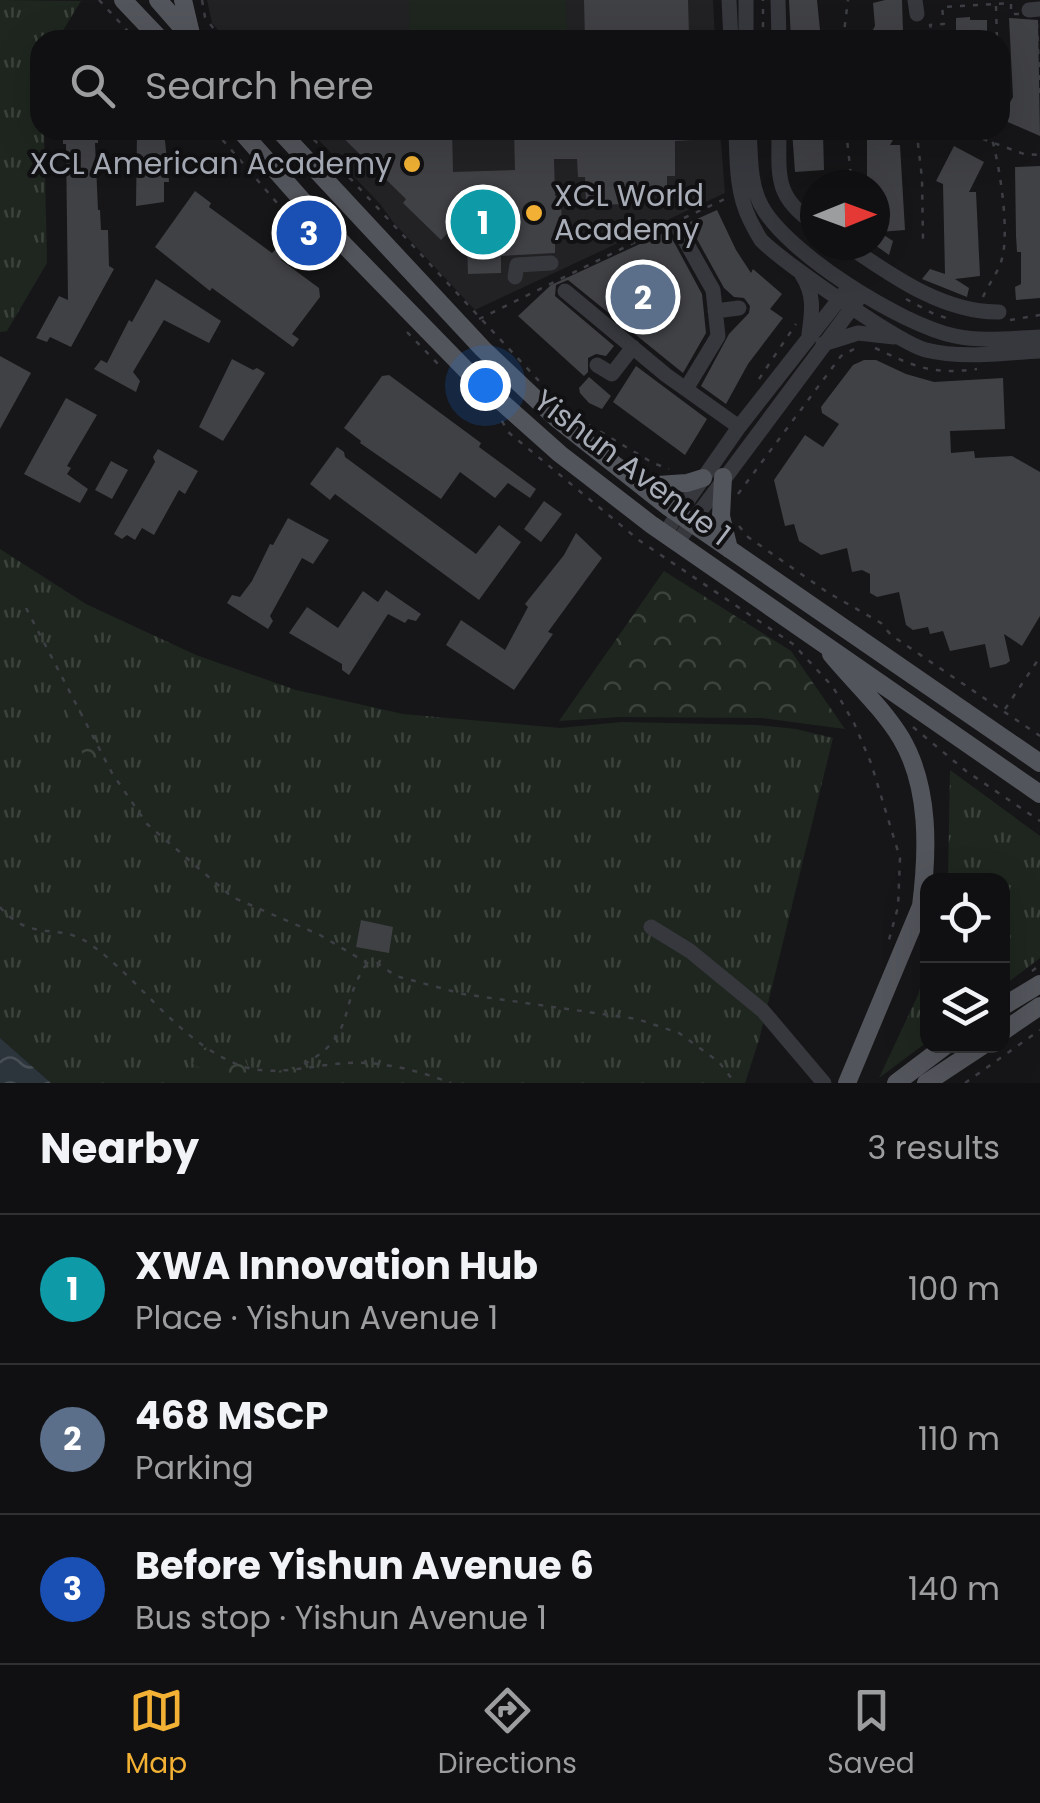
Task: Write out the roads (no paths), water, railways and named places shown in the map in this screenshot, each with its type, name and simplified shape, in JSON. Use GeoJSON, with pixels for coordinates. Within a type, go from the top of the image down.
{"type":"FeatureCollection","features":[{"type":"Feature","properties":{"kind":"main road"},"geometry":{"type":"LineString","coordinates":[[158,0],[184,30]]}},
{"type":"Feature","properties":{"kind":"main road"},"geometry":{"type":"LineString","coordinates":[[183,0],[190,30]]}},
{"type":"Feature","properties":{"kind":"main road"},"geometry":{"type":"LineString","coordinates":[[133,3],[153,30]]}},
{"type":"Feature","properties":{"kind":"main road","name":"Yishun Avenue 1"},"geometry":{"type":"LineString","coordinates":[[249,140],[469,373],[560,454],[671,537],[1040,794]]}},
{"type":"Feature","properties":{"kind":"main road","name":"Yishun Avenue 1"},"geometry":{"type":"LineString","coordinates":[[288,140],[483,349],[557,419],[684,518],[1040,762]]}},
{"type":"Feature","properties":{"kind":"main road"},"geometry":{"type":"LineString","coordinates":[[723,477],[721,516],[729,548]]}},
{"type":"Feature","properties":{"kind":"main road"},"geometry":{"type":"LineString","coordinates":[[643,486],[687,484],[703,478]]}},
{"type":"Feature","properties":{"kind":"main road"},"geometry":{"type":"LineString","coordinates":[[816,636],[902,740],[923,792],[921,906],[846,1083]]}},
{"type":"Feature","properties":{"kind":"main road"},"geometry":{"type":"LineString","coordinates":[[1010,1003],[1040,984]]}},
{"type":"Feature","properties":{"kind":"main road"},"geometry":{"type":"LineString","coordinates":[[1010,1027],[1040,1006]]}},
{"type":"Feature","properties":{"kind":"main road"},"geometry":{"type":"LineString","coordinates":[[896,1083],[934,1053]]}},
{"type":"Feature","properties":{"kind":"main road"},"geometry":{"type":"LineString","coordinates":[[926,1058],[931,1079],[971,1053]]}},
{"type":"Feature","properties":{"kind":"street"},"geometry":{"type":"LineString","coordinates":[[730,0],[730,30]]}},
{"type":"Feature","properties":{"kind":"street"},"geometry":{"type":"LineString","coordinates":[[746,0],[746,30]]}},
{"type":"Feature","properties":{"kind":"street"},"geometry":{"type":"LineString","coordinates":[[778,0],[778,30]]}},
{"type":"Feature","properties":{"kind":"street"},"geometry":{"type":"LineString","coordinates":[[736,140],[738,179],[750,220],[761,239],[798,270],[906,320],[959,338],[1040,337]]}},
{"type":"Feature","properties":{"kind":"street"},"geometry":{"type":"LineString","coordinates":[[749,140],[751,174],[759,202],[774,227],[898,337],[922,349],[948,354],[1040,350]]}},
{"type":"Feature","properties":{"kind":"street"},"geometry":{"type":"LineString","coordinates":[[779,140],[780,176],[791,208],[800,214]]}},
{"type":"Feature","properties":{"kind":"street"},"geometry":{"type":"LineString","coordinates":[[673,226],[712,290],[718,336],[686,389]]}},
{"type":"Feature","properties":{"kind":"street"},"geometry":{"type":"LineString","coordinates":[[869,260],[899,280],[948,302],[980,312],[999,312]]}},
{"type":"Feature","properties":{"kind":"street"},"geometry":{"type":"LineString","coordinates":[[516,277],[517,265],[551,263]]}},
{"type":"Feature","properties":{"kind":"street"},"geometry":{"type":"LineString","coordinates":[[684,518],[723,477],[784,397],[816,341],[809,286],[798,270]]}},
{"type":"Feature","properties":{"kind":"street"},"geometry":{"type":"LineString","coordinates":[[565,291],[739,427]]}},
{"type":"Feature","properties":{"kind":"street"},"geometry":{"type":"LineString","coordinates":[[671,537],[703,478],[739,427],[816,341],[851,295]]}},
{"type":"Feature","properties":{"kind":"street"},"geometry":{"type":"LineString","coordinates":[[715,311],[740,308]]}},
{"type":"Feature","properties":{"kind":"street"},"geometry":{"type":"LineString","coordinates":[[816,341],[858,333],[898,337]]}},
{"type":"Feature","properties":{"kind":"street"},"geometry":{"type":"LineString","coordinates":[[596,365],[616,379],[632,347]]}},
{"type":"Feature","properties":{"kind":"street"},"geometry":{"type":"LineString","coordinates":[[651,927],[690,951],[763,1011],[824,1083]]}},
{"type":"Feature","properties":{"kind":"water"},"geometry":{"type":"Polygon","coordinates":[[[0,1038],[51,1083],[0,1083],[0,1038]]]}},
{"type":"Feature","properties":{"kind":"place","name":"XCL American Academy"},"geometry":{"type":"Point","coordinates":[412,164]}},
{"type":"Feature","properties":{"kind":"place","name":"XCL World Academy"},"geometry":{"type":"Point","coordinates":[534,213]}},
{"type":"Feature","properties":{"kind":"place","name":"XWA Innovation Hub"},"geometry":{"type":"Point","coordinates":[483,222]}},
{"type":"Feature","properties":{"kind":"place","name":"Before Yishun Avenue 6"},"geometry":{"type":"Point","coordinates":[309,233]}},
{"type":"Feature","properties":{"kind":"place","name":"468 MSCP"},"geometry":{"type":"Point","coordinates":[643,297]}}]}
